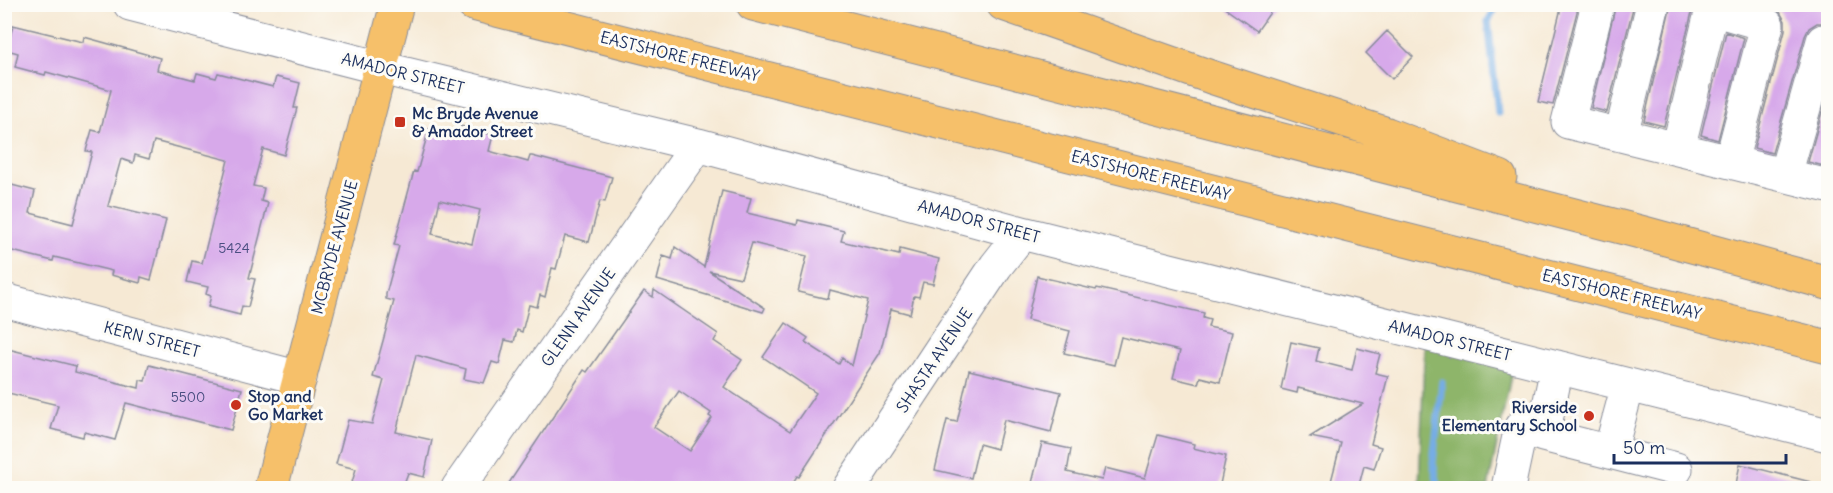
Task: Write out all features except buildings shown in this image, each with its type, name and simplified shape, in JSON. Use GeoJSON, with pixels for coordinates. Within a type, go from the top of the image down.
{"type":"FeatureCollection","features":[{"type":"Feature","properties":{"kind":"main road","name":"MCBRYDE AVENUE"},"geometry":{"type":"LineString","coordinates":[[271,489],[397,4]]}},
{"type":"Feature","properties":{"kind":"main road","name":"EASTSHORE FREEWAY"},"geometry":{"type":"LineString","coordinates":[[473,4],[1828,347]]}},
{"type":"Feature","properties":{"kind":"main road"},"geometry":{"type":"LineString","coordinates":[[753,4],[1644,232],[1828,283]]}},
{"type":"Feature","properties":{"kind":"main road"},"geometry":{"type":"LineString","coordinates":[[1003,4],[1211,77],[1387,134],[1644,232]]}},
{"type":"Feature","properties":{"kind":"street","name":"AMADOR STREET"},"geometry":{"type":"LineString","coordinates":[[130,4],[384,58],[1022,233],[1828,435]]}},
{"type":"Feature","properties":{"kind":"street"},"geometry":{"type":"LineString","coordinates":[[1598,4],[1568,122],[1828,186]]}},
{"type":"Feature","properties":{"kind":"street"},"geometry":{"type":"LineString","coordinates":[[1621,135],[1653,4]]}},
{"type":"Feature","properties":{"kind":"street"},"geometry":{"type":"LineString","coordinates":[[1678,149],[1712,9],[1767,25],[1731,162]]}},
{"type":"Feature","properties":{"kind":"street"},"geometry":{"type":"LineString","coordinates":[[1785,175],[1823,41],[1828,42]]}},
{"type":"Feature","properties":{"kind":"street","name":"GLENN AVENUE"},"geometry":{"type":"LineString","coordinates":[[458,489],[698,145]]}},
{"type":"Feature","properties":{"kind":"street","name":"SHASTA AVENUE"},"geometry":{"type":"LineString","coordinates":[[849,489],[996,266],[1022,233]]}},
{"type":"Feature","properties":{"kind":"street","name":"KERN STREET"},"geometry":{"type":"LineString","coordinates":[[4,300],[300,378]]}},
{"type":"Feature","properties":{"kind":"street"},"geometry":{"type":"LineString","coordinates":[[1543,435],[1557,367]]}},
{"type":"Feature","properties":{"kind":"street"},"geometry":{"type":"LineString","coordinates":[[1610,452],[1628,385]]}},
{"type":"Feature","properties":{"kind":"street"},"geometry":{"type":"LineString","coordinates":[[1508,489],[1521,427],[1543,435],[1676,470]]}},
{"type":"Feature","properties":{"kind":"green space"},"geometry":{"type":"Polygon","coordinates":[[[1425,334],[1515,356],[1488,488],[1419,488],[1425,334]]]}},
{"type":"Feature","properties":{"kind":"waterway"},"geometry":{"type":"LineString","coordinates":[[1498,4],[1488,21],[1498,113]]}},
{"type":"Feature","properties":{"kind":"waterway"},"geometry":{"type":"LineString","coordinates":[[1439,488],[1433,463],[1442,382]]}},
{"type":"Feature","properties":{"kind":"place","name":"Mc Bryde Avenue & Amador Street"},"geometry":{"type":"Point","coordinates":[400,122]}},
{"type":"Feature","properties":{"kind":"place","name":"Stop and Go Market"},"geometry":{"type":"Point","coordinates":[236,405]}},
{"type":"Feature","properties":{"kind":"place","name":"Riverside Elementary School"},"geometry":{"type":"Point","coordinates":[1589,416]}}]}
